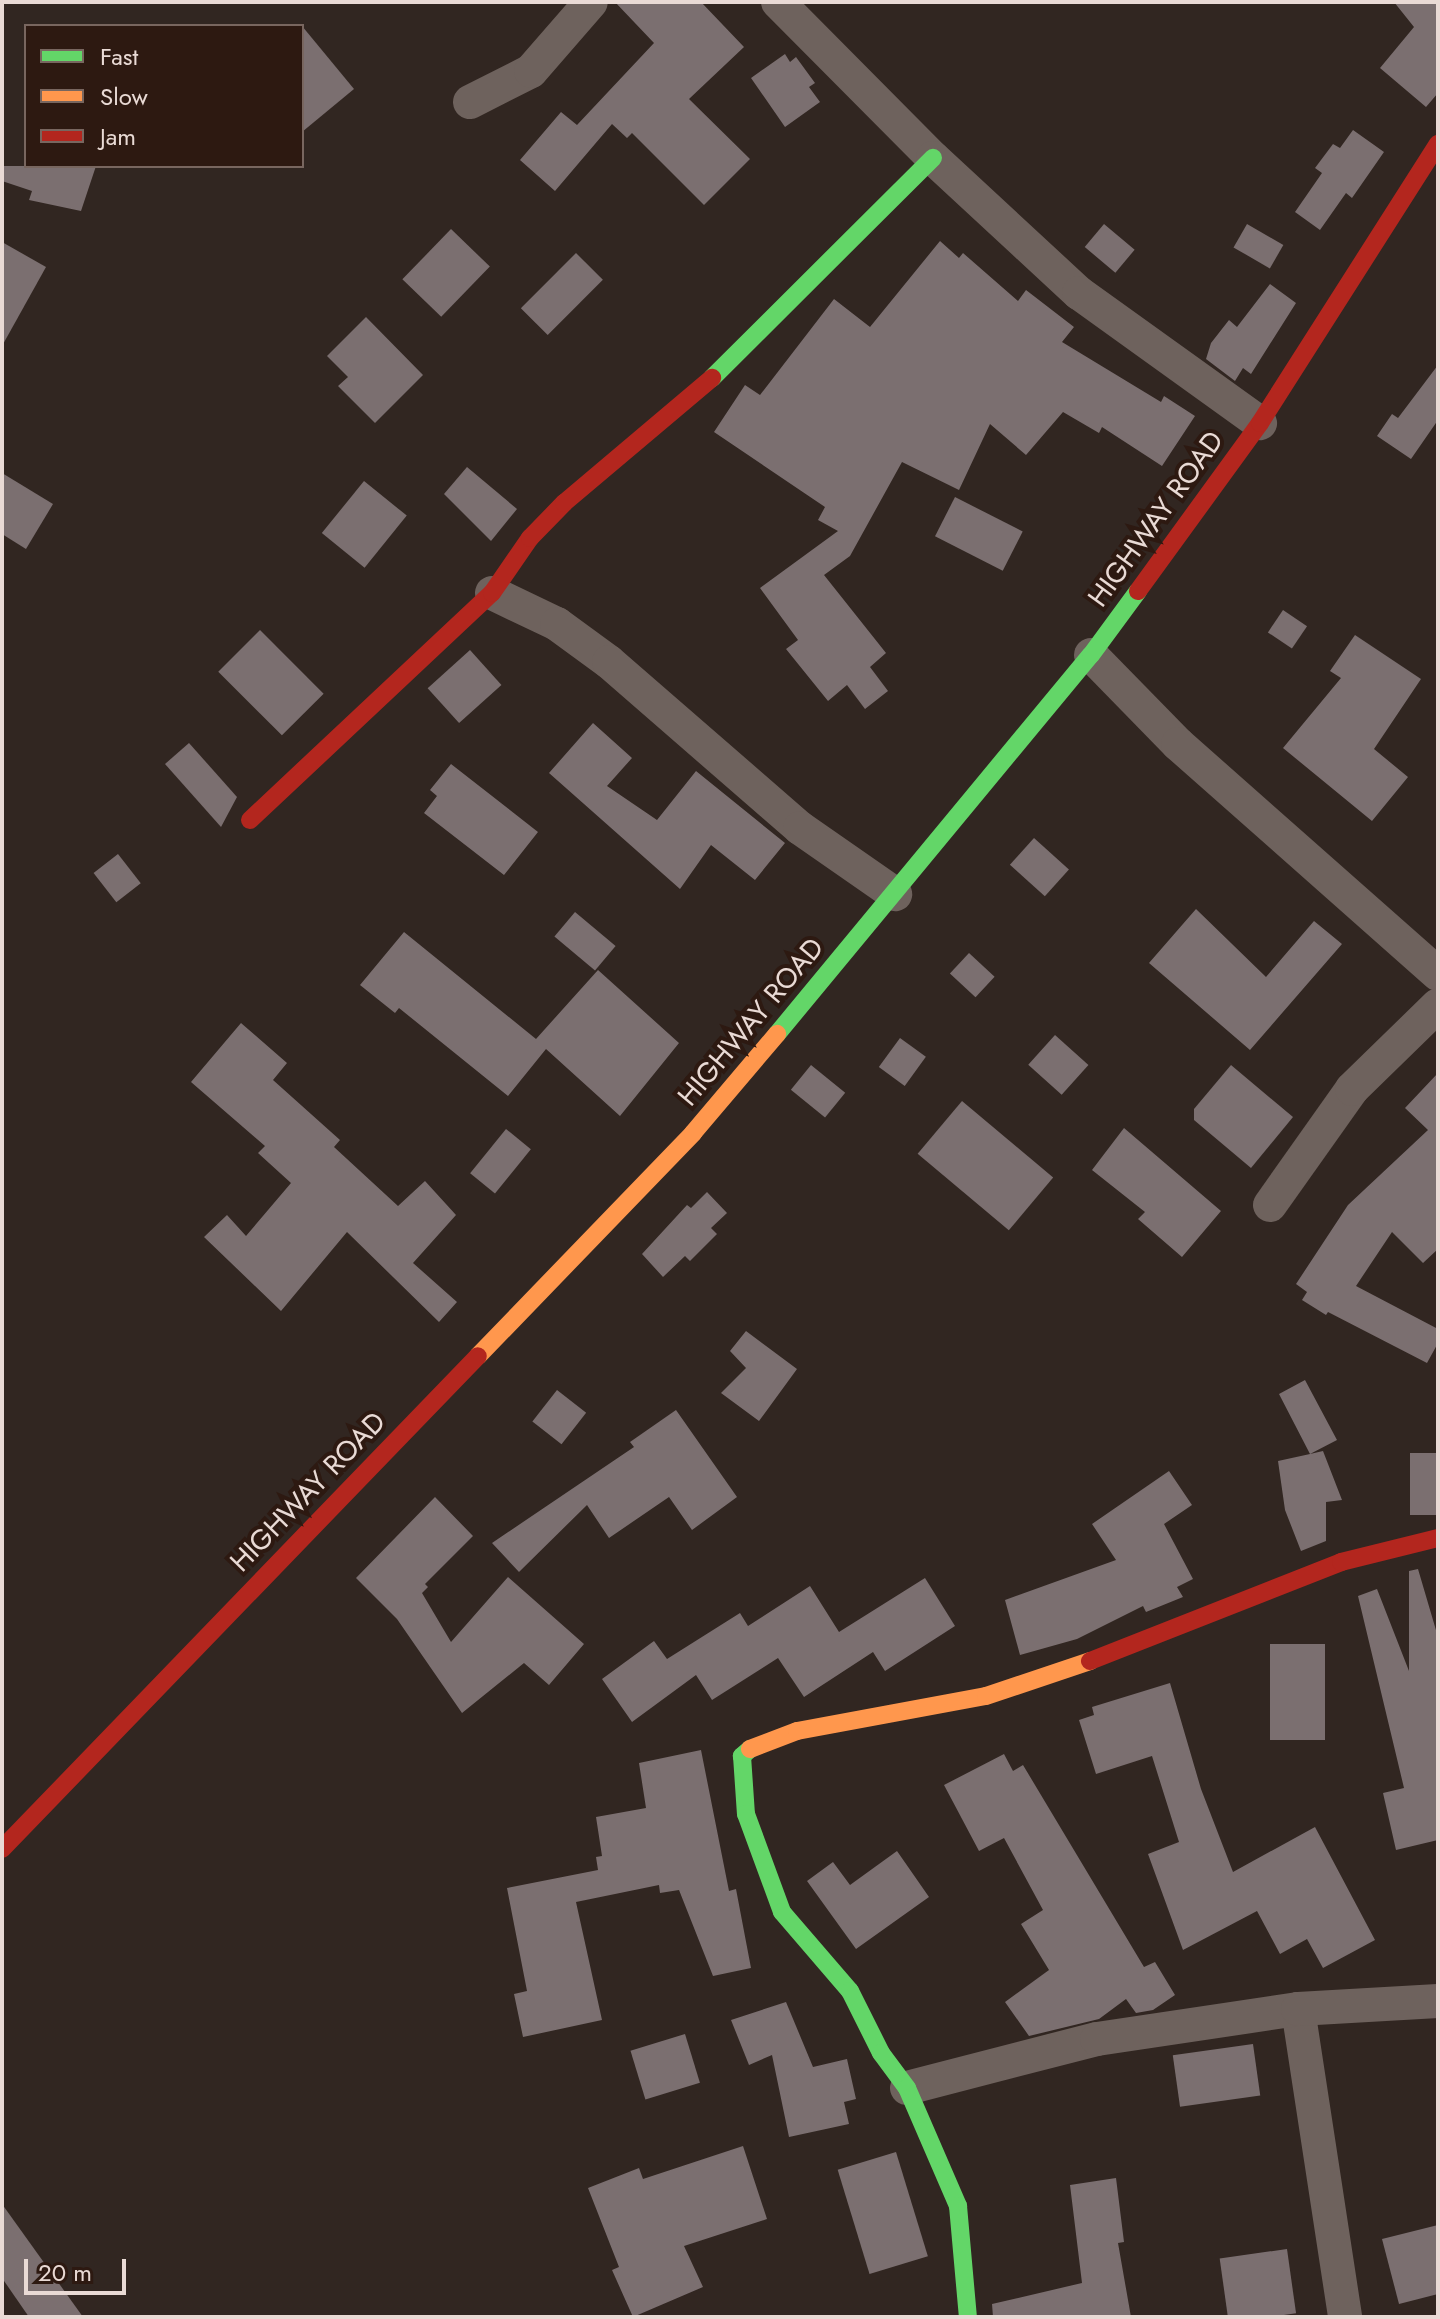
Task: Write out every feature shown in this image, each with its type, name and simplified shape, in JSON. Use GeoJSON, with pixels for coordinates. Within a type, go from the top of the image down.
{"type":"FeatureCollection","features":[{"type":"Feature","properties":{"kind":"street"},"geometry":{"type":"LineString","coordinates":[[470,102],[531,71],[591,2]]}},
{"type":"Feature","properties":{"kind":"street"},"geometry":{"type":"LineString","coordinates":[[781,3],[933,158],[1079,293],[1260,423]]}},
{"type":"Feature","properties":{"kind":"street","name":"HIGHWAY ROAD"},"geometry":{"type":"LineString","coordinates":[[2,1849],[693,1133],[895,894],[1091,655],[1260,423],[1438,144]]}},
{"type":"Feature","properties":{"kind":"street"},"geometry":{"type":"LineString","coordinates":[[250,820],[492,593],[530,538],[564,503],[695,395],[933,158]]}},
{"type":"Feature","properties":{"kind":"street"},"geometry":{"type":"LineString","coordinates":[[492,593],[557,624],[599,654],[800,828],[895,894]]}},
{"type":"Feature","properties":{"kind":"street"},"geometry":{"type":"LineString","coordinates":[[1091,655],[1178,744],[1438,974]]}},
{"type":"Feature","properties":{"kind":"street"},"geometry":{"type":"LineString","coordinates":[[1270,1205],[1352,1089],[1438,1005]]}},
{"type":"Feature","properties":{"kind":"street"},"geometry":{"type":"LineString","coordinates":[[968,2317],[958,2206],[907,2088],[881,2053],[850,1991],[782,1912],[746,1814],[742,1756],[759,1742],[797,1731],[986,1696],[1038,1681],[1341,1562],[1438,1538]]}},
{"type":"Feature","properties":{"kind":"street"},"geometry":{"type":"LineString","coordinates":[[907,2088],[1097,2039],[1298,2009],[1438,2001]]}},
{"type":"Feature","properties":{"kind":"street"},"geometry":{"type":"LineString","coordinates":[[1298,2009],[1345,2317]]}},
{"type":"Feature","properties":{"kind":"building"},"geometry":{"type":"Polygon","coordinates":[[[615,2],[701,2],[744,47],[689,99],[750,159],[704,205],[632,133],[627,138],[612,124],[555,191],[520,160],[561,112],[577,125],[654,43],[615,2]]]}},
{"type":"Feature","properties":{"kind":"building"},"geometry":{"type":"Polygon","coordinates":[[[1394,2],[1438,2],[1438,93],[1426,107],[1380,68],[1414,27],[1394,2]]]}},
{"type":"Feature","properties":{"kind":"building"},"geometry":{"type":"Polygon","coordinates":[[[304,28],[354,89],[304,130],[304,28]]]}},
{"type":"Feature","properties":{"kind":"building"},"geometry":{"type":"Polygon","coordinates":[[[785,54],[790,62],[796,57],[815,83],[809,87],[820,102],[785,127],[751,78],[785,54]]]}},
{"type":"Feature","properties":{"kind":"building"},"geometry":{"type":"Polygon","coordinates":[[[1353,130],[1384,152],[1352,198],[1346,193],[1320,230],[1295,212],[1322,173],[1315,168],[1333,144],[1340,148],[1353,130]]]}},
{"type":"Feature","properties":{"kind":"building"},"geometry":{"type":"Polygon","coordinates":[[[2,166],[95,168],[81,211],[29,200],[32,191],[2,181],[2,166]]]}},
{"type":"Feature","properties":{"kind":"building"},"geometry":{"type":"Polygon","coordinates":[[[1104,224],[1135,250],[1115,273],[1085,247],[1104,224]]]}},
{"type":"Feature","properties":{"kind":"building"},"geometry":{"type":"Polygon","coordinates":[[[1247,224],[1283,245],[1270,268],[1234,247],[1247,224]]]}},
{"type":"Feature","properties":{"kind":"building"},"geometry":{"type":"Polygon","coordinates":[[[451,229],[490,267],[441,317],[402,279],[451,229]]]}},
{"type":"Feature","properties":{"kind":"building"},"geometry":{"type":"Polygon","coordinates":[[[940,241],[959,258],[963,253],[1018,301],[1026,290],[1074,327],[1062,342],[1161,402],[1164,396],[1195,416],[1162,466],[1102,427],[1099,433],[1063,412],[1026,455],[990,424],[959,490],[902,462],[850,556],[824,575],[886,653],[870,667],[888,691],[865,709],[847,685],[828,701],[786,649],[798,640],[760,588],[838,531],[818,520],[825,507],[714,432],[745,385],[760,395],[834,299],[870,327],[940,241]]]}},
{"type":"Feature","properties":{"kind":"building"},"geometry":{"type":"Polygon","coordinates":[[[2,242],[46,267],[2,346],[2,242]]]}},
{"type":"Feature","properties":{"kind":"building"},"geometry":{"type":"Polygon","coordinates":[[[576,253],[603,280],[548,335],[521,308],[576,253]]]}},
{"type":"Feature","properties":{"kind":"building"},"geometry":{"type":"Polygon","coordinates":[[[1270,284],[1296,303],[1251,374],[1243,368],[1235,381],[1206,359],[1211,343],[1229,320],[1237,327],[1270,284]]]}},
{"type":"Feature","properties":{"kind":"building"},"geometry":{"type":"Polygon","coordinates":[[[366,317],[423,375],[375,423],[338,386],[348,377],[327,356],[366,317]]]}},
{"type":"Feature","properties":{"kind":"building"},"geometry":{"type":"Polygon","coordinates":[[[1438,365],[1438,420],[1411,459],[1377,436],[1392,414],[1398,418],[1438,365]]]}},
{"type":"Feature","properties":{"kind":"building"},"geometry":{"type":"Polygon","coordinates":[[[467,467],[517,509],[491,541],[444,494],[467,467]]]}},
{"type":"Feature","properties":{"kind":"building"},"geometry":{"type":"Polygon","coordinates":[[[2,473],[53,504],[26,549],[2,534],[2,473]]]}},
{"type":"Feature","properties":{"kind":"building"},"geometry":{"type":"Polygon","coordinates":[[[364,481],[407,516],[365,568],[322,533],[364,481]]]}},
{"type":"Feature","properties":{"kind":"building"},"geometry":{"type":"Polygon","coordinates":[[[955,497],[1023,532],[1003,571],[935,536],[955,497]]]}},
{"type":"Feature","properties":{"kind":"building"},"geometry":{"type":"Polygon","coordinates":[[[1283,610],[1307,626],[1292,649],[1268,632],[1283,610]]]}},
{"type":"Feature","properties":{"kind":"building"},"geometry":{"type":"Polygon","coordinates":[[[260,630],[324,694],[282,735],[218,672],[260,630]]]}},
{"type":"Feature","properties":{"kind":"building"},"geometry":{"type":"Polygon","coordinates":[[[1355,635],[1421,679],[1374,749],[1408,777],[1372,821],[1283,748],[1341,678],[1330,671],[1355,635]]]}},
{"type":"Feature","properties":{"kind":"building"},"geometry":{"type":"Polygon","coordinates":[[[470,650],[501,685],[459,723],[428,688],[470,650]]]}},
{"type":"Feature","properties":{"kind":"building"},"geometry":{"type":"Polygon","coordinates":[[[593,723],[632,758],[607,786],[657,820],[696,771],[785,843],[755,880],[711,845],[680,889],[549,773],[593,723]]]}},
{"type":"Feature","properties":{"kind":"building"},"geometry":{"type":"Polygon","coordinates":[[[189,743],[237,797],[221,827],[165,764],[189,743]]]}},
{"type":"Feature","properties":{"kind":"building"},"geometry":{"type":"Polygon","coordinates":[[[451,764],[538,832],[504,875],[424,813],[437,796],[430,790],[451,764]]]}},
{"type":"Feature","properties":{"kind":"building"},"geometry":{"type":"Polygon","coordinates":[[[1034,838],[1069,869],[1045,896],[1010,865],[1034,838]]]}},
{"type":"Feature","properties":{"kind":"building"},"geometry":{"type":"Polygon","coordinates":[[[118,854],[141,883],[116,902],[94,873],[118,854]]]}},
{"type":"Feature","properties":{"kind":"building"},"geometry":{"type":"Polygon","coordinates":[[[1196,909],[1266,977],[1314,921],[1342,944],[1250,1050],[1149,963],[1196,909]]]}},
{"type":"Feature","properties":{"kind":"building"},"geometry":{"type":"Polygon","coordinates":[[[575,912],[616,946],[595,971],[554,937],[575,912]]]}},
{"type":"Feature","properties":{"kind":"building"},"geometry":{"type":"Polygon","coordinates":[[[404,932],[536,1039],[598,970],[679,1043],[620,1116],[546,1049],[508,1096],[399,1008],[395,1013],[360,985],[404,932]]]}},
{"type":"Feature","properties":{"kind":"building"},"geometry":{"type":"Polygon","coordinates":[[[969,953],[995,977],[976,997],[950,973],[969,953]]]}},
{"type":"Feature","properties":{"kind":"building"},"geometry":{"type":"Polygon","coordinates":[[[241,1023],[287,1063],[273,1080],[340,1140],[334,1147],[398,1206],[425,1181],[456,1215],[413,1263],[457,1302],[439,1322],[347,1232],[281,1311],[204,1237],[227,1215],[246,1236],[291,1183],[258,1153],[265,1146],[191,1082],[241,1023]]]}},
{"type":"Feature","properties":{"kind":"building"},"geometry":{"type":"Polygon","coordinates":[[[1055,1035],[1088,1065],[1062,1095],[1028,1065],[1055,1035]]]}},
{"type":"Feature","properties":{"kind":"building"},"geometry":{"type":"Polygon","coordinates":[[[900,1038],[926,1057],[905,1086],[879,1067],[900,1038]]]}},
{"type":"Feature","properties":{"kind":"building"},"geometry":{"type":"Polygon","coordinates":[[[811,1065],[845,1093],[825,1118],[791,1090],[811,1065]]]}},
{"type":"Feature","properties":{"kind":"building"},"geometry":{"type":"Polygon","coordinates":[[[1231,1065],[1293,1117],[1251,1168],[1194,1120],[1194,1109],[1231,1065]]]}},
{"type":"Feature","properties":{"kind":"building"},"geometry":{"type":"Polygon","coordinates":[[[1438,1073],[1438,1249],[1423,1263],[1392,1232],[1356,1286],[1438,1329],[1438,1343],[1427,1363],[1328,1312],[1326,1315],[1302,1300],[1307,1292],[1296,1284],[1348,1205],[1428,1130],[1405,1108],[1438,1073]]]}},
{"type":"Feature","properties":{"kind":"building"},"geometry":{"type":"Polygon","coordinates":[[[962,1101],[1053,1177],[1009,1230],[918,1154],[962,1101]]]}},
{"type":"Feature","properties":{"kind":"building"},"geometry":{"type":"Polygon","coordinates":[[[1124,1128],[1221,1211],[1182,1257],[1138,1219],[1145,1212],[1092,1170],[1124,1128]]]}},
{"type":"Feature","properties":{"kind":"building"},"geometry":{"type":"Polygon","coordinates":[[[506,1129],[531,1149],[495,1193],[470,1173],[506,1129]]]}},
{"type":"Feature","properties":{"kind":"building"},"geometry":{"type":"Polygon","coordinates":[[[707,1192],[727,1213],[711,1228],[717,1234],[690,1261],[685,1256],[663,1277],[642,1254],[687,1205],[691,1208],[707,1192]]]}},
{"type":"Feature","properties":{"kind":"building"},"geometry":{"type":"Polygon","coordinates":[[[746,1331],[797,1369],[759,1421],[721,1393],[746,1368],[730,1351],[746,1331]]]}},
{"type":"Feature","properties":{"kind":"building"},"geometry":{"type":"Polygon","coordinates":[[[1305,1380],[1337,1440],[1310,1454],[1279,1394],[1305,1380]]]}},
{"type":"Feature","properties":{"kind":"building"},"geometry":{"type":"Polygon","coordinates":[[[557,1390],[586,1413],[562,1444],[532,1422],[557,1390]]]}},
{"type":"Feature","properties":{"kind":"building"},"geometry":{"type":"Polygon","coordinates":[[[676,1410],[737,1497],[692,1530],[669,1497],[609,1538],[587,1505],[519,1572],[492,1543],[634,1447],[630,1442],[676,1410]]]}},
{"type":"Feature","properties":{"kind":"building"},"geometry":{"type":"Polygon","coordinates":[[[1323,1451],[1342,1500],[1326,1502],[1326,1541],[1301,1551],[1285,1510],[1278,1461],[1323,1451]]]}},
{"type":"Feature","properties":{"kind":"building"},"geometry":{"type":"Polygon","coordinates":[[[1410,1453],[1438,1453],[1438,1515],[1410,1515],[1410,1453]]]}},
{"type":"Feature","properties":{"kind":"building"},"geometry":{"type":"Polygon","coordinates":[[[1169,1471],[1192,1505],[1164,1524],[1193,1579],[1177,1587],[1183,1597],[1146,1612],[1143,1606],[1077,1639],[1020,1655],[1005,1600],[1116,1560],[1092,1524],[1169,1471]]]}},
{"type":"Feature","properties":{"kind":"building"},"geometry":{"type":"Polygon","coordinates":[[[435,1497],[473,1536],[425,1584],[428,1587],[422,1593],[451,1642],[508,1577],[584,1644],[549,1685],[524,1663],[462,1713],[397,1619],[356,1578],[435,1497]]]}},
{"type":"Feature","properties":{"kind":"building"},"geometry":{"type":"Polygon","coordinates":[[[1418,1569],[1438,1637],[1438,1840],[1396,1850],[1383,1793],[1404,1788],[1358,1596],[1377,1589],[1409,1671],[1409,1571],[1418,1569]]]}},
{"type":"Feature","properties":{"kind":"building"},"geometry":{"type":"Polygon","coordinates":[[[925,1578],[955,1626],[885,1671],[873,1652],[804,1697],[778,1658],[712,1700],[696,1675],[632,1722],[602,1679],[654,1641],[667,1659],[740,1613],[748,1626],[810,1586],[839,1632],[925,1578]]]}},
{"type":"Feature","properties":{"kind":"building"},"geometry":{"type":"Polygon","coordinates":[[[1270,1644],[1325,1644],[1325,1740],[1270,1740],[1270,1644]]]}},
{"type":"Feature","properties":{"kind":"building"},"geometry":{"type":"Polygon","coordinates":[[[1170,1683],[1201,1789],[1233,1872],[1315,1827],[1375,1940],[1323,1968],[1307,1939],[1280,1954],[1257,1911],[1183,1950],[1148,1854],[1179,1842],[1152,1756],[1096,1774],[1079,1720],[1094,1715],[1092,1707],[1170,1683]]]}},
{"type":"Feature","properties":{"kind":"building"},"geometry":{"type":"Polygon","coordinates":[[[701,1750],[729,1891],[736,1889],[751,1968],[713,1976],[679,1890],[660,1893],[659,1885],[576,1902],[602,2020],[523,2037],[514,1994],[527,1991],[507,1888],[598,1870],[596,1857],[602,1856],[596,1817],[646,1808],[639,1763],[701,1750]]]}},
{"type":"Feature","properties":{"kind":"building"},"geometry":{"type":"Polygon","coordinates":[[[1004,1754],[1013,1771],[1023,1765],[1144,1967],[1155,1962],[1175,1995],[1153,2010],[1136,2013],[1126,1999],[1099,2019],[1029,2036],[1005,2002],[1049,1970],[1021,1924],[1043,1910],[1004,1838],[979,1851],[944,1785],[1004,1754]]]}},
{"type":"Feature","properties":{"kind":"building"},"geometry":{"type":"Polygon","coordinates":[[[897,1851],[929,1897],[856,1949],[807,1881],[833,1862],[850,1885],[897,1851]]]}},
{"type":"Feature","properties":{"kind":"building"},"geometry":{"type":"Polygon","coordinates":[[[786,2002],[813,2067],[847,2059],[856,2099],[844,2102],[849,2124],[789,2137],[772,2055],[749,2065],[731,2020],[786,2002]]]}},
{"type":"Feature","properties":{"kind":"building"},"geometry":{"type":"Polygon","coordinates":[[[685,2034],[700,2083],[645,2099],[630,2051],[685,2034]]]}},
{"type":"Feature","properties":{"kind":"building"},"geometry":{"type":"Polygon","coordinates":[[[1253,2044],[1260,2095],[1180,2107],[1173,2055],[1253,2044]]]}},
{"type":"Feature","properties":{"kind":"building"},"geometry":{"type":"Polygon","coordinates":[[[743,2146],[767,2219],[684,2246],[703,2287],[633,2317],[612,2270],[619,2267],[588,2188],[639,2168],[643,2179],[743,2146]]]}},
{"type":"Feature","properties":{"kind":"building"},"geometry":{"type":"Polygon","coordinates":[[[896,2152],[928,2256],[870,2274],[838,2170],[896,2152]]]}},
{"type":"Feature","properties":{"kind":"building"},"geometry":{"type":"Polygon","coordinates":[[[1116,2178],[1124,2242],[1118,2243],[1131,2317],[993,2317],[992,2304],[1082,2283],[1070,2185],[1116,2178]]]}},
{"type":"Feature","properties":{"kind":"building"},"geometry":{"type":"Polygon","coordinates":[[[2,2204],[83,2317],[29,2317],[2,2278],[2,2204]]]}},
{"type":"Feature","properties":{"kind":"building"},"geometry":{"type":"Polygon","coordinates":[[[1438,2225],[1438,2294],[1399,2304],[1382,2239],[1438,2225]]]}},
{"type":"Feature","properties":{"kind":"building"},"geometry":{"type":"Polygon","coordinates":[[[1287,2249],[1296,2313],[1228,2317],[1220,2258],[1287,2249]]]}},
{"type":"Feature","properties":{"kind":"traffic: fast"},"geometry":{"type":"LineString","coordinates":[[712,378],[933,158]]}},
{"type":"Feature","properties":{"kind":"traffic: fast"},"geometry":{"type":"LineString","coordinates":[[777,1034],[1091,655],[1138,591]]}},
{"type":"Feature","properties":{"kind":"traffic: fast"},"geometry":{"type":"LineString","coordinates":[[750,1749],[742,1756],[746,1814],[782,1912],[850,1991],[881,2053],[907,2088],[958,2206],[968,2317]]}},
{"type":"Feature","properties":{"kind":"traffic: slow"},"geometry":{"type":"LineString","coordinates":[[478,1356],[693,1133],[777,1034]]}},
{"type":"Feature","properties":{"kind":"traffic: slow"},"geometry":{"type":"LineString","coordinates":[[750,1749],[797,1731],[986,1696],[1090,1661]]}},
{"type":"Feature","properties":{"kind":"traffic: jam"},"geometry":{"type":"LineString","coordinates":[[1138,591],[1260,423],[1438,144]]}},
{"type":"Feature","properties":{"kind":"traffic: jam"},"geometry":{"type":"LineString","coordinates":[[250,820],[492,593],[530,538],[564,503],[712,378]]}},
{"type":"Feature","properties":{"kind":"traffic: jam"},"geometry":{"type":"LineString","coordinates":[[2,1849],[478,1356]]}},
{"type":"Feature","properties":{"kind":"traffic: jam"},"geometry":{"type":"LineString","coordinates":[[1090,1661],[1341,1562],[1438,1538]]}}]}
